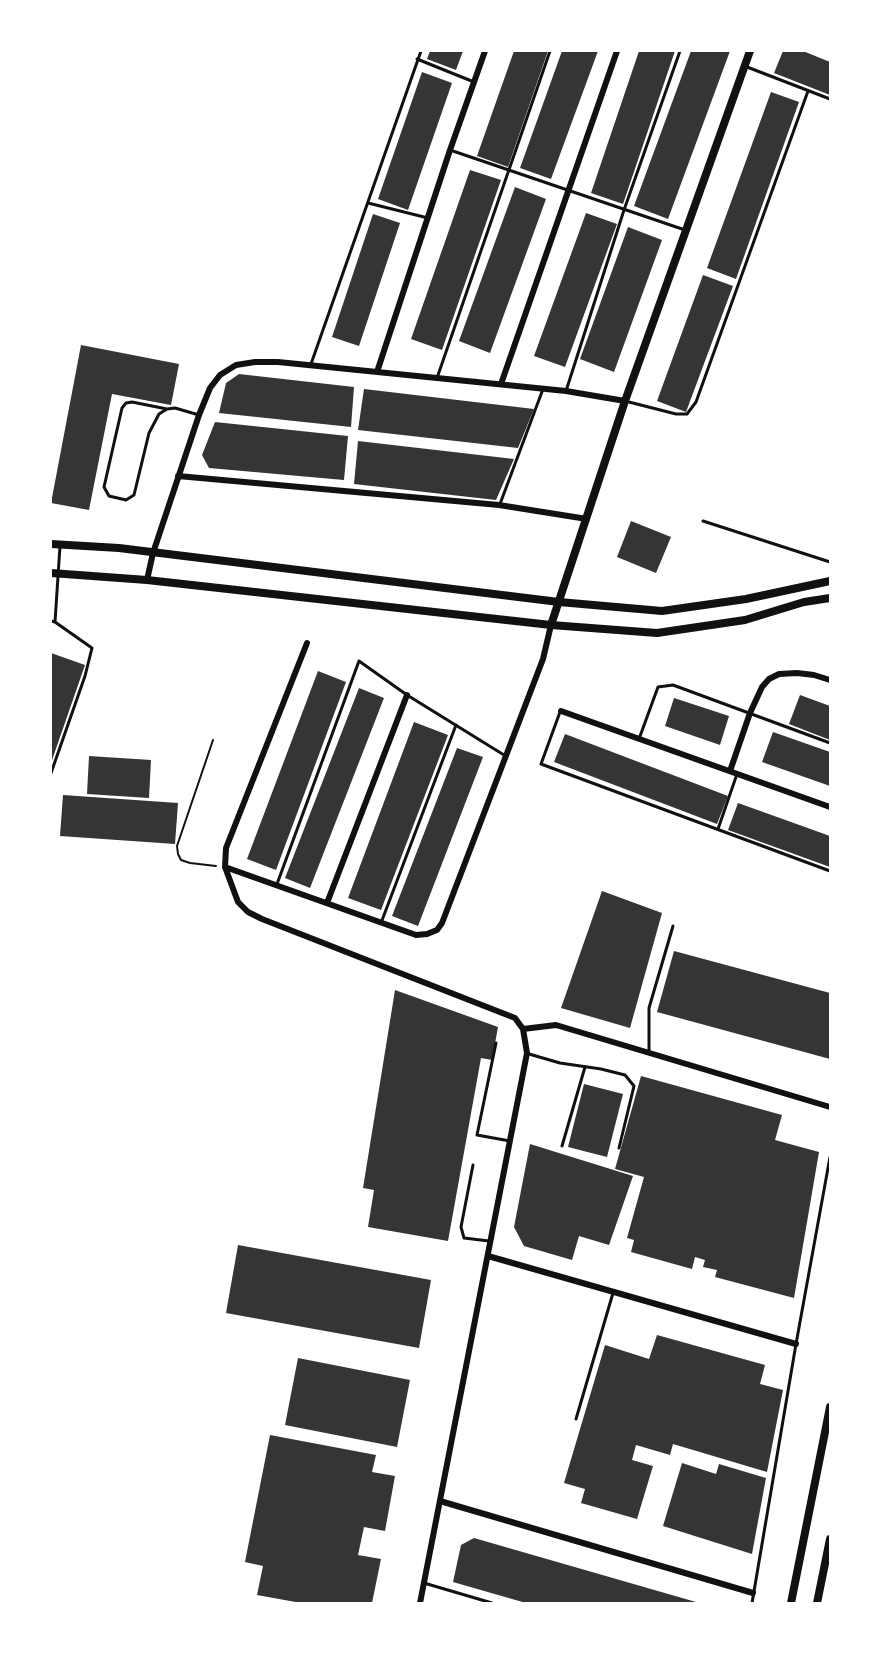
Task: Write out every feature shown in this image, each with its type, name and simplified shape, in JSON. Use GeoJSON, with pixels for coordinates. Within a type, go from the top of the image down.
{"type":"FeatureCollection","features":[{"type":"Feature","properties":{"kind":"street"},"geometry":{"type":"LineString","coordinates":[[377,372],[485,51]]}},
{"type":"Feature","properties":{"kind":"street"},"geometry":{"type":"LineString","coordinates":[[501,384],[617,51]]}},
{"type":"Feature","properties":{"kind":"street"},"geometry":{"type":"LineString","coordinates":[[225,867],[416,935],[437,930],[442,923],[543,658],[551,625],[625,401],[750,51]]}},
{"type":"Feature","properties":{"kind":"street"},"geometry":{"type":"LineString","coordinates":[[147,580],[153,553],[178,476],[210,388],[220,375],[236,365],[255,362],[311,365],[566,391],[625,401]]}},
{"type":"Feature","properties":{"kind":"street"},"geometry":{"type":"LineString","coordinates":[[178,476],[499,506],[587,519]]}},
{"type":"Feature","properties":{"kind":"street"},"geometry":{"type":"LineString","coordinates":[[55,544],[153,553],[559,602],[662,611],[746,599],[830,581]]}},
{"type":"Feature","properties":{"kind":"street"},"geometry":{"type":"LineString","coordinates":[[54,573],[147,580],[551,625],[657,633],[745,620],[804,602],[830,598]]}},
{"type":"Feature","properties":{"kind":"street"},"geometry":{"type":"LineString","coordinates":[[307,643],[226,849],[225,867],[238,902],[248,912],[262,919],[515,1018],[523,1029],[527,1053],[420,1603]]}},
{"type":"Feature","properties":{"kind":"street"},"geometry":{"type":"LineString","coordinates":[[734,772],[750,713],[762,687],[769,679],[779,674],[814,675],[830,680]]}},
{"type":"Feature","properties":{"kind":"street"},"geometry":{"type":"LineString","coordinates":[[327,903],[407,695]]}},
{"type":"Feature","properties":{"kind":"street"},"geometry":{"type":"LineString","coordinates":[[561,711],[830,807]]}},
{"type":"Feature","properties":{"kind":"street"},"geometry":{"type":"LineString","coordinates":[[523,1029],[556,1025],[830,1107]]}},
{"type":"Feature","properties":{"kind":"street"},"geometry":{"type":"LineString","coordinates":[[488,1256],[795,1344]]}},
{"type":"Feature","properties":{"kind":"street"},"geometry":{"type":"LineString","coordinates":[[791,1603],[830,1407]]}},
{"type":"Feature","properties":{"kind":"street"},"geometry":{"type":"LineString","coordinates":[[440,1501],[753,1593]]}},
{"type":"Feature","properties":{"kind":"street"},"geometry":{"type":"LineString","coordinates":[[817,1603],[830,1539]]}},
{"type":"Feature","properties":{"kind":"lane"},"geometry":{"type":"LineString","coordinates":[[311,365],[421,51]]}},
{"type":"Feature","properties":{"kind":"lane"},"geometry":{"type":"LineString","coordinates":[[436,379],[550,51]]}},
{"type":"Feature","properties":{"kind":"lane"},"geometry":{"type":"LineString","coordinates":[[566,391],[624,210],[680,51]]}},
{"type":"Feature","properties":{"kind":"lane"},"geometry":{"type":"LineString","coordinates":[[417,59],[474,82]]}},
{"type":"Feature","properties":{"kind":"lane"},"geometry":{"type":"LineString","coordinates":[[745,66],[830,99]]}},
{"type":"Feature","properties":{"kind":"lane"},"geometry":{"type":"LineString","coordinates":[[625,401],[676,414],[687,414],[696,402],[808,91]]}},
{"type":"Feature","properties":{"kind":"lane"},"geometry":{"type":"LineString","coordinates":[[450,150],[687,231]]}},
{"type":"Feature","properties":{"kind":"lane"},"geometry":{"type":"LineString","coordinates":[[368,203],[428,218]]}},
{"type":"Feature","properties":{"kind":"lane"},"geometry":{"type":"LineString","coordinates":[[499,506],[543,389]]}},
{"type":"Feature","properties":{"kind":"lane"},"geometry":{"type":"LineString","coordinates":[[167,409],[159,414],[149,433],[134,495],[126,500],[109,496],[104,487],[122,408],[126,403],[132,402],[167,409],[175,408],[199,415]]}},
{"type":"Feature","properties":{"kind":"lane"},"geometry":{"type":"LineString","coordinates":[[703,521],[830,562]]}},
{"type":"Feature","properties":{"kind":"lane"},"geometry":{"type":"LineString","coordinates":[[51,773],[85,676],[92,648],[53,622],[55,544]]}},
{"type":"Feature","properties":{"kind":"lane"},"geometry":{"type":"LineString","coordinates":[[276,885],[359,662],[407,695],[506,756]]}},
{"type":"Feature","properties":{"kind":"lane"},"geometry":{"type":"LineString","coordinates":[[639,739],[658,687],[673,685],[830,743]]}},
{"type":"Feature","properties":{"kind":"lane"},"geometry":{"type":"LineString","coordinates":[[561,711],[541,764],[830,871]]}},
{"type":"Feature","properties":{"kind":"lane"},"geometry":{"type":"LineString","coordinates":[[381,924],[456,725]]}},
{"type":"Feature","properties":{"kind":"lane"},"geometry":{"type":"LineString","coordinates":[[718,829],[734,772]]}},
{"type":"Feature","properties":{"kind":"lane"},"geometry":{"type":"LineString","coordinates":[[649,1053],[649,1008],[673,926]]}},
{"type":"Feature","properties":{"kind":"lane"},"geometry":{"type":"LineString","coordinates":[[496,1043],[477,1135],[510,1141]]}},
{"type":"Feature","properties":{"kind":"lane"},"geometry":{"type":"LineString","coordinates":[[527,1053],[560,1063],[625,1075],[634,1086],[619,1148]]}},
{"type":"Feature","properties":{"kind":"lane"},"geometry":{"type":"LineString","coordinates":[[562,1146],[585,1067]]}},
{"type":"Feature","properties":{"kind":"lane"},"geometry":{"type":"LineString","coordinates":[[752,1603],[795,1344],[830,1157]]}},
{"type":"Feature","properties":{"kind":"lane"},"geometry":{"type":"LineString","coordinates":[[473,1165],[461,1227],[464,1238],[491,1241]]}},
{"type":"Feature","properties":{"kind":"lane"},"geometry":{"type":"LineString","coordinates":[[576,1419],[614,1291]]}},
{"type":"Feature","properties":{"kind":"lane"},"geometry":{"type":"LineString","coordinates":[[424,1583],[492,1603]]}},
{"type":"Feature","properties":{"kind":"path"},"geometry":{"type":"LineString","coordinates":[[213,740],[177,846],[181,860],[225,867]]}},
{"type":"Feature","properties":{"kind":"building"},"geometry":{"type":"Polygon","coordinates":[[[430,51],[463,51],[456,70],[427,59],[430,51]]]}},
{"type":"Feature","properties":{"kind":"building"},"geometry":{"type":"Polygon","coordinates":[[[514,51],[548,51],[508,167],[477,156],[514,51]]]}},
{"type":"Feature","properties":{"kind":"building"},"geometry":{"type":"Polygon","coordinates":[[[562,51],[598,51],[551,179],[520,168],[562,51]]]}},
{"type":"Feature","properties":{"kind":"building"},"geometry":{"type":"Polygon","coordinates":[[[639,51],[675,51],[623,204],[591,193],[639,51]]]}},
{"type":"Feature","properties":{"kind":"building"},"geometry":{"type":"Polygon","coordinates":[[[691,51],[730,51],[668,219],[634,206],[691,51]]]}},
{"type":"Feature","properties":{"kind":"building"},"geometry":{"type":"Polygon","coordinates":[[[783,51],[803,51],[830,62],[830,95],[774,73],[783,51]]]}},
{"type":"Feature","properties":{"kind":"building"},"geometry":{"type":"Polygon","coordinates":[[[422,72],[452,83],[408,210],[378,199],[422,72]]]}},
{"type":"Feature","properties":{"kind":"building"},"geometry":{"type":"Polygon","coordinates":[[[771,92],[799,102],[736,279],[707,268],[771,92]]]}},
{"type":"Feature","properties":{"kind":"building"},"geometry":{"type":"Polygon","coordinates":[[[470,170],[501,180],[442,350],[411,339],[470,170]]]}},
{"type":"Feature","properties":{"kind":"building"},"geometry":{"type":"Polygon","coordinates":[[[515,187],[546,199],[490,353],[459,341],[515,187]]]}},
{"type":"Feature","properties":{"kind":"building"},"geometry":{"type":"Polygon","coordinates":[[[586,213],[617,224],[565,367],[534,356],[586,213]]]}},
{"type":"Feature","properties":{"kind":"building"},"geometry":{"type":"Polygon","coordinates":[[[373,214],[400,223],[359,346],[332,337],[373,214]]]}},
{"type":"Feature","properties":{"kind":"building"},"geometry":{"type":"Polygon","coordinates":[[[628,227],[662,240],[614,372],[580,359],[628,227]]]}},
{"type":"Feature","properties":{"kind":"building"},"geometry":{"type":"Polygon","coordinates":[[[703,275],[733,286],[686,412],[657,401],[703,275]]]}},
{"type":"Feature","properties":{"kind":"building"},"geometry":{"type":"Polygon","coordinates":[[[81,345],[179,364],[171,405],[112,394],[89,510],[51,503],[81,345]]]}},
{"type":"Feature","properties":{"kind":"building"},"geometry":{"type":"Polygon","coordinates":[[[239,374],[354,387],[351,427],[219,413],[226,383],[239,374]]]}},
{"type":"Feature","properties":{"kind":"building"},"geometry":{"type":"Polygon","coordinates":[[[364,389],[534,409],[518,448],[358,430],[364,389]]]}},
{"type":"Feature","properties":{"kind":"building"},"geometry":{"type":"Polygon","coordinates":[[[215,422],[348,436],[344,480],[209,468],[202,455],[215,422]]]}},
{"type":"Feature","properties":{"kind":"building"},"geometry":{"type":"Polygon","coordinates":[[[358,441],[514,459],[496,500],[354,484],[358,441]]]}},
{"type":"Feature","properties":{"kind":"building"},"geometry":{"type":"Polygon","coordinates":[[[631,521],[671,537],[656,573],[617,557],[631,521]]]}},
{"type":"Feature","properties":{"kind":"building"},"geometry":{"type":"Polygon","coordinates":[[[51,653],[85,665],[51,763],[51,653]]]}},
{"type":"Feature","properties":{"kind":"building"},"geometry":{"type":"Polygon","coordinates":[[[318,671],[346,682],[276,870],[247,859],[318,671]]]}},
{"type":"Feature","properties":{"kind":"building"},"geometry":{"type":"Polygon","coordinates":[[[359,688],[384,698],[310,888],[285,878],[359,688]]]}},
{"type":"Feature","properties":{"kind":"building"},"geometry":{"type":"Polygon","coordinates":[[[800,695],[830,706],[830,740],[789,724],[800,695]]]}},
{"type":"Feature","properties":{"kind":"building"},"geometry":{"type":"Polygon","coordinates":[[[674,698],[729,716],[720,745],[665,726],[674,698]]]}},
{"type":"Feature","properties":{"kind":"building"},"geometry":{"type":"Polygon","coordinates":[[[414,722],[448,735],[381,910],[348,898],[414,722]]]}},
{"type":"Feature","properties":{"kind":"building"},"geometry":{"type":"Polygon","coordinates":[[[773,732],[830,752],[830,786],[762,762],[773,732]]]}},
{"type":"Feature","properties":{"kind":"building"},"geometry":{"type":"Polygon","coordinates":[[[565,734],[728,796],[717,824],[554,762],[565,734]]]}},
{"type":"Feature","properties":{"kind":"building"},"geometry":{"type":"Polygon","coordinates":[[[457,748],[483,757],[418,926],[392,916],[457,748]]]}},
{"type":"Feature","properties":{"kind":"building"},"geometry":{"type":"Polygon","coordinates":[[[89,756],[151,760],[149,798],[87,794],[89,756]]]}},
{"type":"Feature","properties":{"kind":"building"},"geometry":{"type":"Polygon","coordinates":[[[63,795],[178,803],[175,844],[60,836],[63,795]]]}},
{"type":"Feature","properties":{"kind":"building"},"geometry":{"type":"Polygon","coordinates":[[[738,803],[830,836],[830,867],[728,830],[738,803]]]}},
{"type":"Feature","properties":{"kind":"building"},"geometry":{"type":"Polygon","coordinates":[[[602,891],[662,913],[630,1028],[561,1008],[602,891]]]}},
{"type":"Feature","properties":{"kind":"building"},"geometry":{"type":"Polygon","coordinates":[[[674,951],[830,993],[830,1059],[657,1012],[674,951]]]}},
{"type":"Feature","properties":{"kind":"building"},"geometry":{"type":"Polygon","coordinates":[[[395,990],[498,1027],[492,1060],[481,1058],[448,1241],[368,1227],[374,1190],[363,1188],[395,990]]]}},
{"type":"Feature","properties":{"kind":"building"},"geometry":{"type":"Polygon","coordinates":[[[641,1076],[782,1115],[775,1140],[819,1152],[794,1298],[715,1277],[717,1270],[703,1267],[705,1260],[695,1257],[692,1269],[631,1252],[634,1240],[627,1238],[644,1177],[615,1169],[641,1076]]]}},
{"type":"Feature","properties":{"kind":"building"},"geometry":{"type":"Polygon","coordinates":[[[584,1084],[623,1094],[607,1157],[568,1147],[584,1084]]]}},
{"type":"Feature","properties":{"kind":"building"},"geometry":{"type":"Polygon","coordinates":[[[530,1144],[633,1176],[609,1245],[579,1236],[572,1260],[524,1246],[514,1227],[530,1144]]]}},
{"type":"Feature","properties":{"kind":"building"},"geometry":{"type":"Polygon","coordinates":[[[238,1245],[431,1280],[419,1348],[226,1313],[238,1245]]]}},
{"type":"Feature","properties":{"kind":"building"},"geometry":{"type":"Polygon","coordinates":[[[657,1335],[765,1365],[760,1384],[783,1390],[767,1472],[673,1444],[670,1455],[636,1445],[632,1460],[653,1466],[637,1519],[581,1503],[585,1489],[564,1483],[605,1345],[649,1359],[657,1335]]]}},
{"type":"Feature","properties":{"kind":"building"},"geometry":{"type":"Polygon","coordinates":[[[298,1358],[410,1380],[397,1447],[285,1425],[298,1358]]]}},
{"type":"Feature","properties":{"kind":"building"},"geometry":{"type":"Polygon","coordinates":[[[270,1435],[376,1455],[372,1472],[395,1476],[385,1531],[364,1527],[358,1555],[381,1559],[372,1603],[301,1603],[257,1595],[263,1566],[245,1562],[270,1435]]]}},
{"type":"Feature","properties":{"kind":"building"},"geometry":{"type":"Polygon","coordinates":[[[682,1463],[716,1474],[719,1464],[766,1478],[752,1554],[663,1526],[682,1463]]]}},
{"type":"Feature","properties":{"kind":"building"},"geometry":{"type":"Polygon","coordinates":[[[474,1538],[696,1603],[526,1603],[453,1582],[461,1545],[474,1538]]]}}]}
